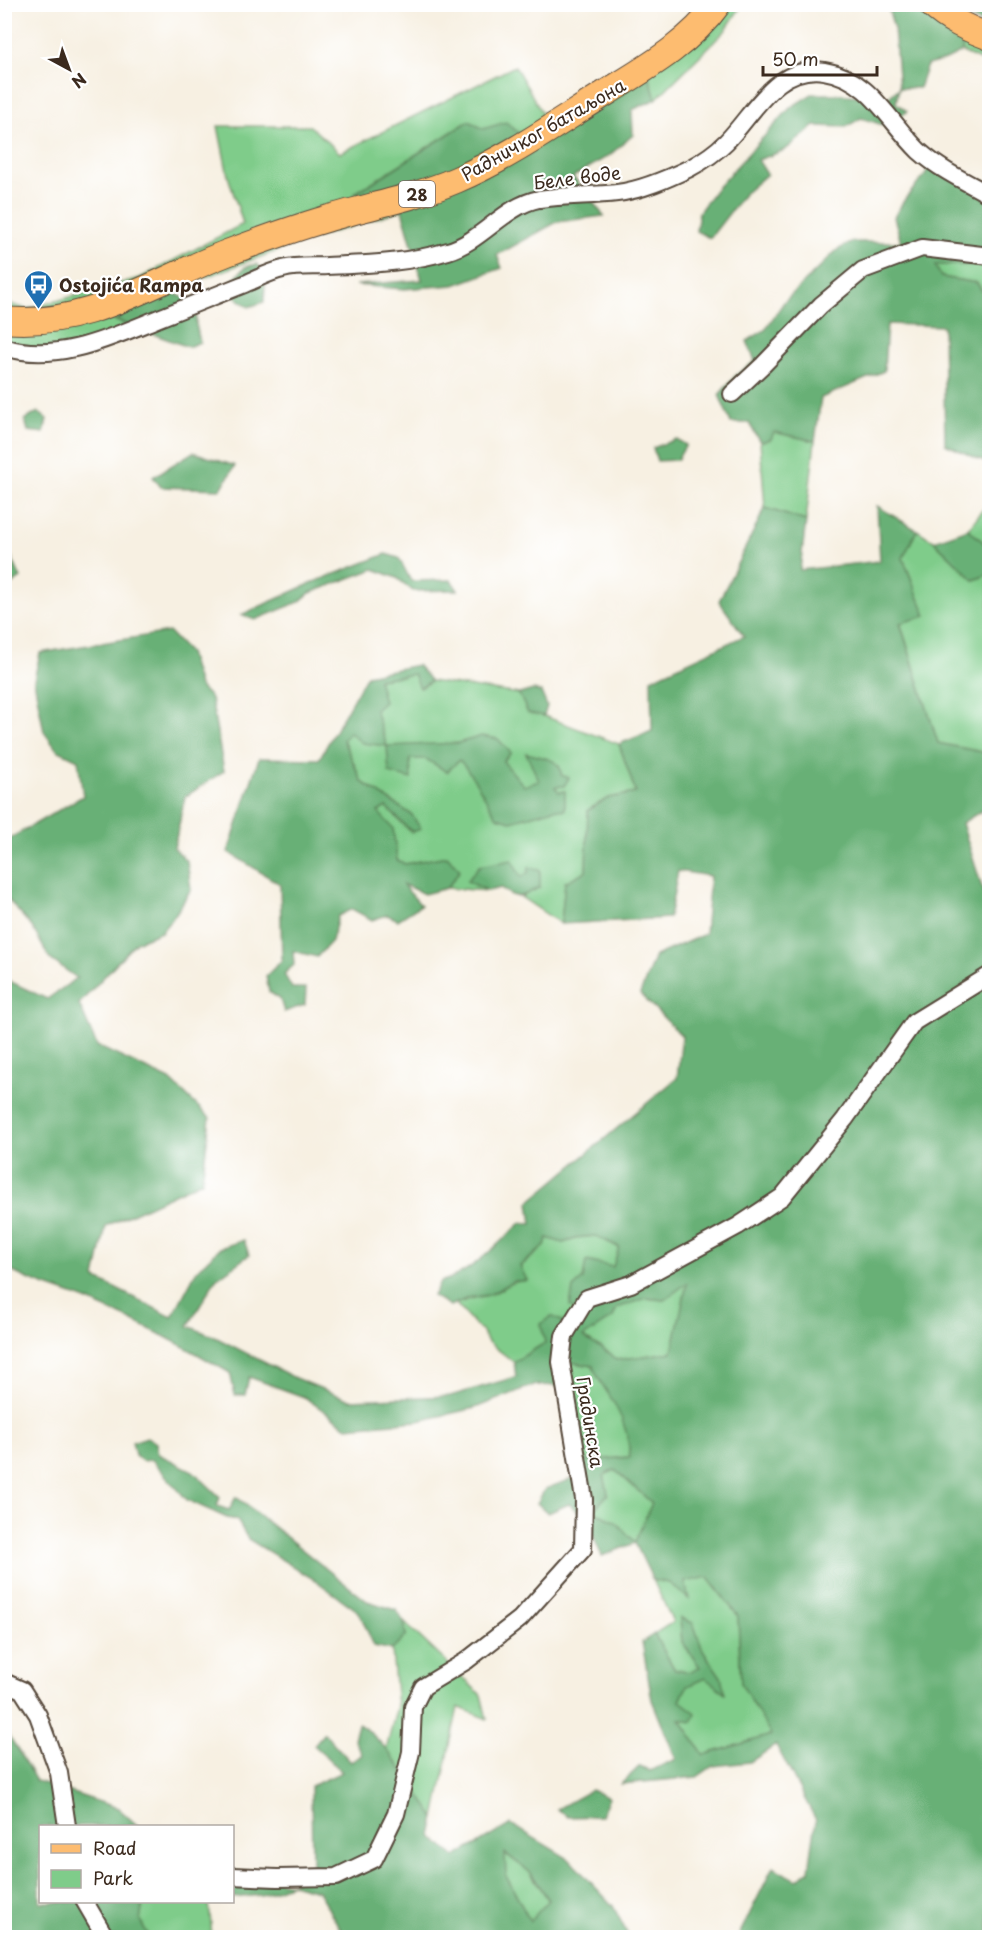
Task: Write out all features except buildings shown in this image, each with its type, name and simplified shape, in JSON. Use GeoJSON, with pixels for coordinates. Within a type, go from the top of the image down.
{"type":"FeatureCollection","features":[{"type":"Feature","properties":{"kind":"main road","name":"Радничког батаљона"},"geometry":{"type":"LineString","coordinates":[[4,320],[51,320],[94,311],[212,259],[283,233],[326,219],[401,200],[456,180],[494,161],[660,59],[693,32],[718,4]]}},
{"type":"Feature","properties":{"kind":"main road"},"geometry":{"type":"LineString","coordinates":[[931,4],[941,14],[960,25],[990,37]]}},
{"type":"Feature","properties":{"kind":"street","name":"Беле воде"},"geometry":{"type":"LineString","coordinates":[[4,347],[23,352],[59,351],[110,338],[283,268],[408,260],[451,250],[514,209],[537,200],[620,193],[645,187],[693,166],[714,153],[728,140],[762,98],[782,80],[800,72],[821,70],[840,75],[860,86],[882,106],[920,151],[990,195]]}},
{"type":"Feature","properties":{"kind":"street"},"geometry":{"type":"LineString","coordinates":[[732,394],[820,305],[863,270],[922,248],[990,256]]}},
{"type":"Feature","properties":{"kind":"street","name":"Градинска"},"geometry":{"type":"LineString","coordinates":[[234,1876],[336,1877],[374,1859],[396,1814],[411,1752],[413,1707],[423,1687],[466,1661],[520,1619],[583,1549],[584,1499],[561,1362],[564,1336],[587,1298],[631,1284],[738,1226],[782,1197],[845,1119],[914,1022],[990,975]]}},
{"type":"Feature","properties":{"kind":"street"},"geometry":{"type":"LineString","coordinates":[[4,1682],[22,1690],[38,1715],[59,1773],[67,1825]]}},
{"type":"Feature","properties":{"kind":"street"},"geometry":{"type":"LineString","coordinates":[[86,1903],[106,1938]]}},
{"type":"Feature","properties":{"kind":"green space"},"geometry":{"type":"Polygon","coordinates":[[[701,5],[742,5],[725,31],[656,99],[641,52],[697,14],[701,5]]]}},
{"type":"Feature","properties":{"kind":"green space"},"geometry":{"type":"Polygon","coordinates":[[[887,5],[918,5],[934,19],[963,38],[962,52],[946,60],[927,65],[919,88],[899,88],[894,28],[887,5]]]}},
{"type":"Feature","properties":{"kind":"green space"},"geometry":{"type":"Polygon","coordinates":[[[943,5],[987,5],[989,6],[989,26],[943,5]]]}},
{"type":"Feature","properties":{"kind":"green space"},"geometry":{"type":"Polygon","coordinates":[[[989,26],[989,64],[962,52],[963,38],[989,26]]]}},
{"type":"Feature","properties":{"kind":"green space"},"geometry":{"type":"Polygon","coordinates":[[[641,52],[656,99],[632,110],[633,135],[610,155],[573,177],[604,216],[557,222],[497,255],[502,268],[454,285],[403,289],[356,285],[422,280],[402,210],[402,191],[354,194],[469,121],[483,129],[506,122],[521,135],[641,52]]]}},
{"type":"Feature","properties":{"kind":"green space"},"geometry":{"type":"Polygon","coordinates":[[[515,66],[545,118],[521,135],[483,129],[469,121],[355,193],[402,191],[402,210],[290,246],[169,291],[116,321],[144,331],[31,357],[5,347],[4,302],[27,309],[140,278],[243,224],[228,176],[218,126],[310,126],[340,153],[515,66]]]}},
{"type":"Feature","properties":{"kind":"green space"},"geometry":{"type":"Polygon","coordinates":[[[899,88],[896,103],[907,111],[889,127],[861,118],[846,127],[815,126],[785,150],[758,160],[767,174],[745,193],[710,238],[696,231],[699,212],[715,190],[791,107],[812,94],[888,98],[899,88]]]}},
{"type":"Feature","properties":{"kind":"green space"},"geometry":{"type":"Polygon","coordinates":[[[928,165],[989,192],[989,265],[935,265],[941,277],[977,283],[989,301],[989,468],[985,462],[945,444],[943,326],[887,324],[884,371],[821,398],[815,441],[774,432],[771,439],[760,442],[749,423],[731,423],[719,395],[736,375],[755,361],[747,341],[765,330],[784,302],[837,250],[852,242],[901,242],[894,217],[905,199],[926,174],[928,165]]]}},
{"type":"Feature","properties":{"kind":"green space"},"geometry":{"type":"Polygon","coordinates":[[[257,264],[266,274],[264,302],[249,307],[225,289],[245,267],[257,264]]]}},
{"type":"Feature","properties":{"kind":"green space"},"geometry":{"type":"Polygon","coordinates":[[[935,264],[989,265],[989,301],[977,283],[941,277],[935,264]]]}},
{"type":"Feature","properties":{"kind":"green space"},"geometry":{"type":"Polygon","coordinates":[[[169,291],[196,303],[196,324],[200,342],[188,347],[115,320],[169,291]]]}},
{"type":"Feature","properties":{"kind":"green space"},"geometry":{"type":"Polygon","coordinates":[[[38,412],[47,419],[44,433],[28,431],[25,420],[38,412]]]}},
{"type":"Feature","properties":{"kind":"green space"},"geometry":{"type":"Polygon","coordinates":[[[773,432],[815,441],[806,521],[765,508],[760,442],[770,439],[773,432]]]}},
{"type":"Feature","properties":{"kind":"green space"},"geometry":{"type":"Polygon","coordinates":[[[676,439],[686,445],[677,460],[657,461],[653,448],[676,439]]]}},
{"type":"Feature","properties":{"kind":"green space"},"geometry":{"type":"Polygon","coordinates":[[[193,452],[235,466],[221,489],[161,487],[153,477],[193,452]]]}},
{"type":"Feature","properties":{"kind":"green space"},"geometry":{"type":"Polygon","coordinates":[[[989,502],[989,547],[968,529],[989,502]]]}},
{"type":"Feature","properties":{"kind":"green space"},"geometry":{"type":"Polygon","coordinates":[[[877,506],[917,530],[903,558],[926,616],[900,623],[938,743],[982,752],[989,756],[989,806],[962,823],[990,913],[989,1937],[738,1937],[773,1867],[797,1880],[809,1870],[816,1820],[776,1745],[750,1762],[713,1766],[697,1777],[621,1784],[640,1766],[650,1771],[676,1759],[652,1700],[642,1642],[654,1634],[675,1670],[691,1672],[700,1667],[682,1642],[680,1618],[693,1623],[703,1651],[721,1677],[725,1693],[705,1678],[687,1686],[680,1701],[696,1713],[692,1722],[680,1719],[704,1755],[771,1735],[741,1683],[738,1616],[708,1577],[685,1582],[689,1599],[669,1583],[653,1580],[635,1543],[602,1556],[585,1518],[569,1504],[548,1513],[537,1503],[545,1489],[579,1476],[582,1461],[630,1457],[628,1438],[622,1419],[593,1366],[569,1362],[565,1386],[534,1385],[475,1408],[418,1421],[347,1427],[304,1397],[249,1377],[245,1395],[235,1395],[230,1373],[195,1353],[123,1316],[34,1282],[5,1267],[5,979],[47,999],[77,978],[50,959],[32,927],[5,896],[4,842],[83,796],[78,760],[57,750],[44,732],[34,680],[40,653],[169,632],[189,653],[199,686],[211,698],[224,771],[185,797],[174,848],[187,861],[191,889],[175,915],[161,932],[136,942],[79,1004],[97,1046],[170,1080],[210,1118],[202,1181],[106,1226],[95,1278],[172,1317],[197,1270],[220,1248],[244,1240],[249,1255],[216,1279],[188,1326],[213,1336],[295,1378],[350,1400],[450,1396],[516,1377],[514,1362],[545,1343],[541,1324],[551,1316],[568,1324],[576,1310],[570,1306],[573,1288],[583,1279],[586,1261],[613,1267],[619,1247],[596,1236],[582,1237],[563,1243],[547,1238],[545,1246],[520,1266],[527,1281],[514,1281],[489,1295],[468,1298],[450,1306],[433,1296],[440,1282],[452,1278],[473,1265],[521,1223],[532,1224],[529,1202],[677,1078],[682,1036],[640,994],[655,956],[705,934],[710,876],[678,871],[669,918],[561,924],[565,882],[586,871],[588,810],[608,798],[636,793],[619,744],[652,731],[651,679],[744,636],[719,601],[765,508],[806,521],[800,570],[880,561],[877,506]],[[687,1283],[664,1300],[646,1298],[617,1308],[613,1317],[583,1337],[611,1354],[616,1360],[672,1352],[687,1283]],[[615,1470],[604,1475],[608,1494],[593,1511],[615,1521],[635,1542],[652,1503],[615,1470]]]}},
{"type":"Feature","properties":{"kind":"green space"},"geometry":{"type":"Polygon","coordinates":[[[968,529],[989,547],[989,574],[974,580],[934,541],[968,529]]]}},
{"type":"Feature","properties":{"kind":"green space"},"geometry":{"type":"Polygon","coordinates":[[[917,530],[934,541],[974,580],[989,574],[989,756],[982,752],[938,744],[900,622],[926,616],[903,558],[917,530]]]}},
{"type":"Feature","properties":{"kind":"green space"},"geometry":{"type":"Polygon","coordinates":[[[5,553],[11,556],[21,578],[5,589],[5,553]]]}},
{"type":"Feature","properties":{"kind":"green space"},"geometry":{"type":"Polygon","coordinates":[[[386,554],[399,558],[411,581],[451,580],[458,590],[413,591],[397,578],[374,569],[310,593],[299,602],[255,620],[241,615],[314,582],[386,554]]]}},
{"type":"Feature","properties":{"kind":"green space"},"geometry":{"type":"Polygon","coordinates":[[[417,665],[431,681],[420,688],[414,674],[378,679],[384,702],[375,710],[387,746],[362,743],[349,732],[343,740],[362,782],[412,815],[421,829],[412,832],[386,807],[378,812],[393,828],[397,860],[405,864],[447,856],[460,870],[447,888],[424,894],[402,884],[421,905],[398,920],[387,915],[372,920],[352,909],[338,916],[332,941],[317,957],[293,951],[294,965],[284,974],[292,988],[306,988],[305,1005],[284,1012],[280,999],[269,992],[266,976],[282,960],[280,884],[228,852],[259,758],[319,759],[367,675],[417,665]]]}},
{"type":"Feature","properties":{"kind":"green space"},"geometry":{"type":"Polygon","coordinates":[[[414,674],[421,688],[431,681],[519,694],[528,713],[544,716],[619,744],[636,793],[608,798],[588,810],[586,871],[565,883],[561,924],[521,897],[539,887],[528,873],[521,877],[468,881],[488,891],[447,888],[460,870],[447,856],[405,864],[397,860],[393,828],[377,812],[386,807],[411,832],[412,815],[362,782],[343,739],[383,702],[378,679],[414,674]]]}},
{"type":"Feature","properties":{"kind":"green space"},"geometry":{"type":"Polygon","coordinates":[[[533,690],[541,692],[547,706],[544,716],[528,713],[519,694],[533,690]]]}},
{"type":"Feature","properties":{"kind":"green space"},"geometry":{"type":"Polygon","coordinates":[[[482,736],[498,739],[511,753],[503,761],[524,786],[539,781],[526,753],[549,759],[558,765],[561,775],[569,778],[564,786],[555,787],[559,792],[565,791],[565,810],[555,809],[511,821],[497,817],[475,780],[459,760],[447,772],[426,759],[410,759],[411,779],[389,773],[387,746],[458,743],[482,736]]]}},
{"type":"Feature","properties":{"kind":"green space"},"geometry":{"type":"Polygon","coordinates":[[[512,860],[521,877],[528,873],[529,867],[540,870],[540,887],[524,895],[516,896],[501,888],[488,891],[467,881],[479,866],[512,860]]]}},
{"type":"Feature","properties":{"kind":"green space"},"geometry":{"type":"Polygon","coordinates":[[[596,1236],[620,1248],[613,1267],[583,1279],[577,1310],[545,1343],[514,1362],[488,1342],[482,1332],[456,1304],[493,1293],[515,1282],[527,1280],[520,1267],[545,1246],[547,1237],[563,1243],[582,1237],[596,1236]]]}},
{"type":"Feature","properties":{"kind":"green space"},"geometry":{"type":"Polygon","coordinates":[[[688,1282],[672,1352],[616,1360],[611,1354],[583,1337],[613,1317],[616,1308],[646,1298],[664,1300],[688,1282]]]}},
{"type":"Feature","properties":{"kind":"green space"},"geometry":{"type":"Polygon","coordinates":[[[569,1362],[593,1366],[620,1413],[629,1444],[630,1457],[582,1461],[569,1362]]]}},
{"type":"Feature","properties":{"kind":"green space"},"geometry":{"type":"Polygon","coordinates":[[[147,1437],[156,1443],[158,1454],[193,1471],[220,1497],[217,1506],[229,1510],[236,1497],[367,1601],[396,1610],[404,1622],[406,1636],[392,1650],[374,1646],[359,1612],[315,1580],[248,1539],[237,1520],[227,1518],[187,1500],[152,1460],[142,1461],[135,1455],[132,1442],[147,1437]]]}},
{"type":"Feature","properties":{"kind":"green space"},"geometry":{"type":"Polygon","coordinates":[[[615,1470],[652,1503],[635,1543],[615,1521],[592,1511],[608,1494],[604,1475],[615,1470]]]}},
{"type":"Feature","properties":{"kind":"green space"},"geometry":{"type":"Polygon","coordinates":[[[707,1577],[738,1616],[741,1683],[772,1735],[704,1755],[679,1718],[680,1701],[687,1686],[705,1678],[721,1677],[703,1651],[693,1623],[680,1618],[682,1642],[700,1667],[691,1672],[675,1670],[654,1634],[673,1622],[653,1580],[669,1583],[688,1598],[685,1582],[707,1577]]]}},
{"type":"Feature","properties":{"kind":"green space"},"geometry":{"type":"Polygon","coordinates":[[[404,1622],[481,1695],[487,1719],[458,1707],[435,1818],[386,1750],[397,1706],[392,1650],[406,1636],[404,1622]]]}},
{"type":"Feature","properties":{"kind":"green space"},"geometry":{"type":"Polygon","coordinates":[[[358,1724],[369,1731],[390,1753],[435,1818],[431,1836],[455,1857],[511,1824],[569,1859],[613,1906],[629,1937],[345,1937],[318,1891],[292,1884],[261,1895],[234,1898],[234,1870],[291,1884],[312,1866],[311,1786],[342,1772],[314,1745],[324,1733],[351,1762],[362,1755],[354,1739],[358,1724]],[[505,1853],[506,1876],[530,1921],[549,1900],[531,1873],[505,1853]]]}},
{"type":"Feature","properties":{"kind":"green space"},"geometry":{"type":"Polygon","coordinates":[[[4,1727],[36,1781],[118,1808],[137,1825],[39,1825],[39,1903],[143,1903],[140,1920],[149,1937],[5,1937],[4,1727]]]}},
{"type":"Feature","properties":{"kind":"green space"},"geometry":{"type":"Polygon","coordinates":[[[591,1790],[609,1798],[601,1816],[568,1817],[557,1809],[591,1790]]]}},
{"type":"Feature","properties":{"kind":"green space"},"geometry":{"type":"Polygon","coordinates":[[[504,1853],[531,1873],[549,1901],[530,1921],[506,1876],[504,1853]]]}},
{"type":"Feature","properties":{"kind":"green space"},"geometry":{"type":"Polygon","coordinates":[[[143,1903],[209,1903],[212,1937],[149,1937],[140,1920],[143,1903]]]}},
{"type":"Feature","properties":{"kind":"place","name":"Ostojića Rampa"},"geometry":{"type":"Point","coordinates":[38,310]}}]}
